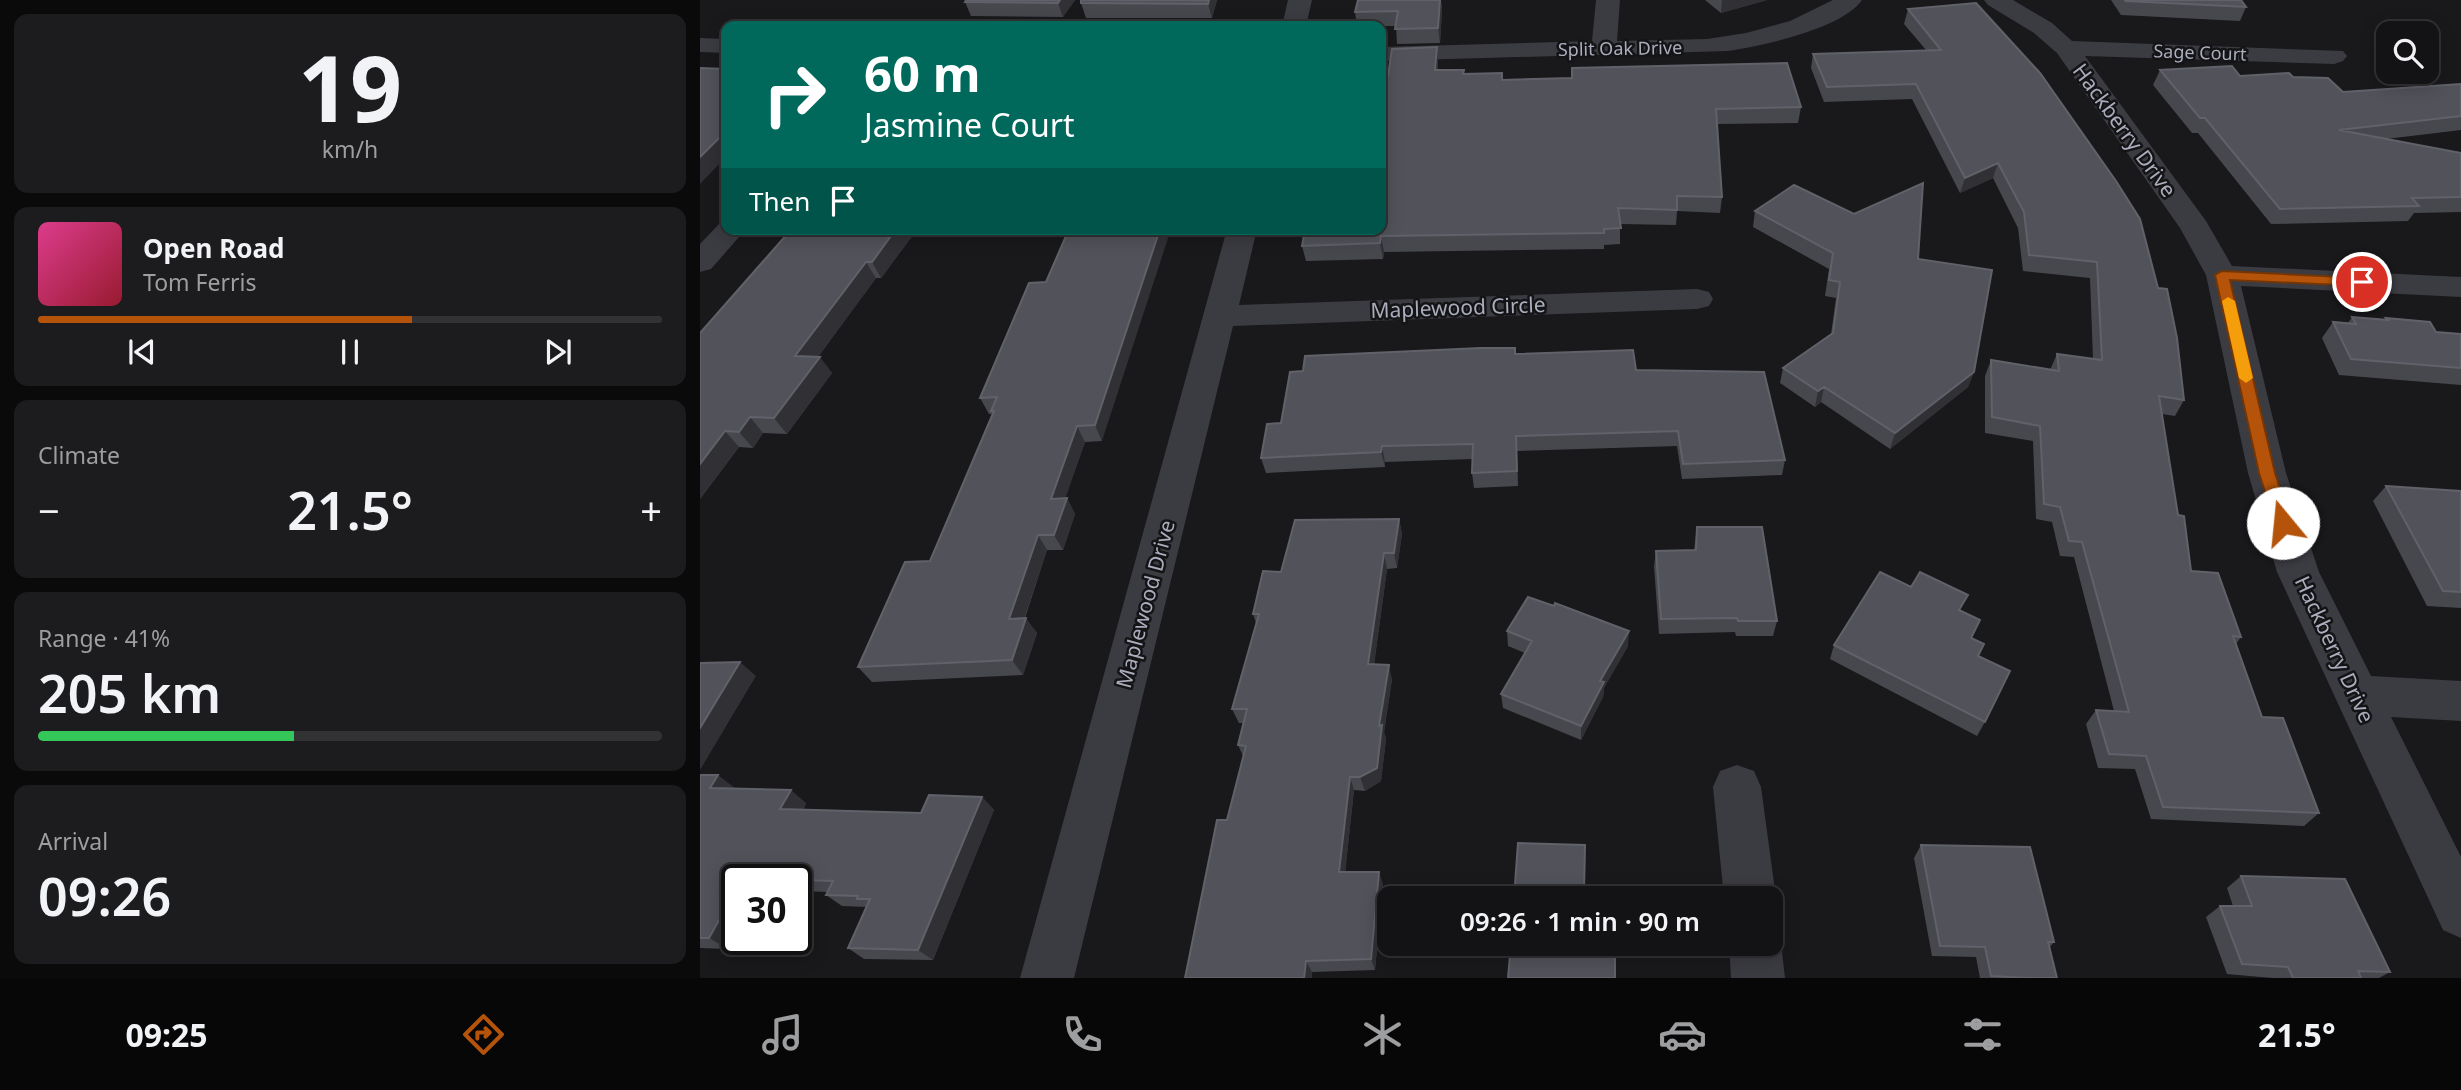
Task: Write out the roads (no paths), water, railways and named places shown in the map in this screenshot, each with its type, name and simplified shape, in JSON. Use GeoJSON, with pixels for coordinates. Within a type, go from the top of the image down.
{"type":"FeatureCollection","features":[{"type":"Feature","properties":{"kind":"street"},"geometry":{"type":"LineString","coordinates":[[1295,21],[1300,0]]}},
{"type":"Feature","properties":{"kind":"street"},"geometry":{"type":"LineString","coordinates":[[1604,49],[1608,0]]}},
{"type":"Feature","properties":{"kind":"street","name":"Split Oak Drive"},"geometry":{"type":"LineString","coordinates":[[1386,54],[1739,43],[1799,29],[1821,19],[1850,0]]}},
{"type":"Feature","properties":{"kind":"street","name":"Hackberry Drive"},"geometry":{"type":"LineString","coordinates":[[1996,0],[2043,28],[2066,48],[2195,227],[2222,275],[2267,473],[2298,572],[2461,912]]}},
{"type":"Feature","properties":{"kind":"street"},"geometry":{"type":"LineString","coordinates":[[700,46],[721,46]]}},
{"type":"Feature","properties":{"kind":"street","name":"Sage Court"},"geometry":{"type":"LineString","coordinates":[[2066,48],[2334,56]]}},
{"type":"Feature","properties":{"kind":"street"},"geometry":{"type":"LineString","coordinates":[[700,262],[725,235]]}},
{"type":"Feature","properties":{"kind":"street","name":"Maplewood Drive"},"geometry":{"type":"LineString","coordinates":[[1047,978],[1240,235]]}},
{"type":"Feature","properties":{"kind":"street"},"geometry":{"type":"LineString","coordinates":[[2222,275],[2461,287]]}},
{"type":"Feature","properties":{"kind":"street","name":"Maplewood Circle"},"geometry":{"type":"LineString","coordinates":[[1220,316],[1697,299]]}},
{"type":"Feature","properties":{"kind":"street"},"geometry":{"type":"LineString","coordinates":[[2356,695],[2461,701]]}},
{"type":"Feature","properties":{"kind":"street"},"geometry":{"type":"LineString","coordinates":[[1737,787],[1749,886]]}},
{"type":"Feature","properties":{"kind":"street"},"geometry":{"type":"LineString","coordinates":[[1756,956],[1758,978]]}}]}
